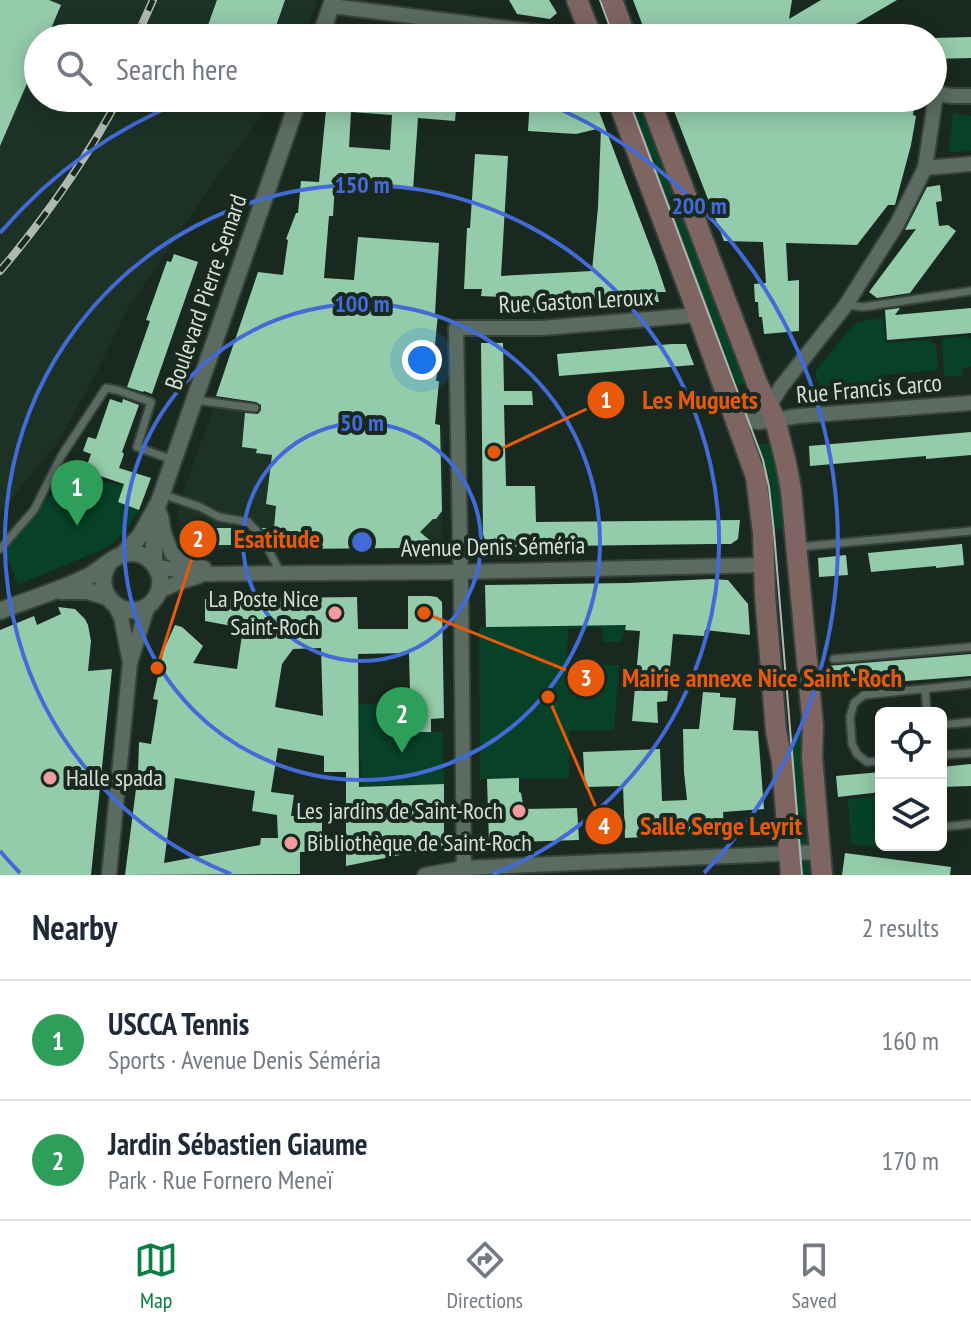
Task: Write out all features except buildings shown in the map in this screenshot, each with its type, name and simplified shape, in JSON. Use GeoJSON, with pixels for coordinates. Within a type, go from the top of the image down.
{"type":"FeatureCollection","features":[{"type":"Feature","properties":{"kind":"main road"},"geometry":{"type":"LineString","coordinates":[[577,0],[585,24]]}},
{"type":"Feature","properties":{"kind":"main road"},"geometry":{"type":"LineString","coordinates":[[612,0],[621,24]]}},
{"type":"Feature","properties":{"kind":"main road"},"geometry":{"type":"LineString","coordinates":[[622,112],[756,477],[791,875]]}},
{"type":"Feature","properties":{"kind":"main road"},"geometry":{"type":"LineString","coordinates":[[654,112],[786,463],[813,726],[812,757],[822,875]]}},
{"type":"Feature","properties":{"kind":"main road"},"geometry":{"type":"LineString","coordinates":[[764,565],[797,555]]}},
{"type":"Feature","properties":{"kind":"street"},"geometry":{"type":"LineString","coordinates":[[325,24],[332,3],[486,24]]}},
{"type":"Feature","properties":{"kind":"street"},"geometry":{"type":"LineString","coordinates":[[947,95],[971,96]]}},
{"type":"Feature","properties":{"kind":"street"},"geometry":{"type":"LineString","coordinates":[[953,96],[971,102]]}},
{"type":"Feature","properties":{"kind":"street","name":"Boulevard Pierre Semard"},"geometry":{"type":"LineString","coordinates":[[116,559],[140,536],[160,498],[294,112]]}},
{"type":"Feature","properties":{"kind":"street"},"geometry":{"type":"LineString","coordinates":[[730,407],[740,420],[768,416],[781,387],[846,305],[897,224],[925,168],[932,112]]}},
{"type":"Feature","properties":{"kind":"street"},"geometry":{"type":"LineString","coordinates":[[925,168],[971,164]]}},
{"type":"Feature","properties":{"kind":"street","name":"Rue Gaston Leroux"},"geometry":{"type":"LineString","coordinates":[[461,572],[456,328],[542,328],[698,315]]}},
{"type":"Feature","properties":{"kind":"street","name":"Rue Francis Carco"},"geometry":{"type":"LineString","coordinates":[[768,416],[971,403]]}},
{"type":"Feature","properties":{"kind":"street","name":"Boulevard Pierre Semard"},"geometry":{"type":"LineString","coordinates":[[155,566],[154,545],[160,498]]}},
{"type":"Feature","properties":{"kind":"street","name":"Avenue Denis Séméria"},"geometry":{"type":"LineString","coordinates":[[160,498],[164,533],[172,554],[223,574]]}},
{"type":"Feature","properties":{"kind":"street"},"geometry":{"type":"LineString","coordinates":[[0,611],[56,591],[116,559],[140,554],[155,566],[160,580],[130,663],[109,875]]}},
{"type":"Feature","properties":{"kind":"street"},"geometry":{"type":"LineString","coordinates":[[116,559],[106,569],[103,583],[121,617],[130,663]]}},
{"type":"Feature","properties":{"kind":"street","name":"Avenue Denis Séméria"},"geometry":{"type":"LineString","coordinates":[[155,566],[204,574],[281,574],[764,565]]}},
{"type":"Feature","properties":{"kind":"street"},"geometry":{"type":"LineString","coordinates":[[461,572],[464,871]]}},
{"type":"Feature","properties":{"kind":"street","name":"Avenue Denis Séméria"},"geometry":{"type":"LineString","coordinates":[[153,598],[177,583],[204,574]]}},
{"type":"Feature","properties":{"kind":"street"},"geometry":{"type":"LineString","coordinates":[[56,591],[88,591],[132,610],[140,609],[153,598]]}},
{"type":"Feature","properties":{"kind":"street"},"geometry":{"type":"LineString","coordinates":[[425,875],[464,871],[627,868],[820,852]]}},
{"type":"Feature","properties":{"kind":"lane"},"geometry":{"type":"LineString","coordinates":[[846,305],[863,307],[971,291]]}},
{"type":"Feature","properties":{"kind":"lane"},"geometry":{"type":"LineString","coordinates":[[0,549],[34,510],[62,455],[106,388],[151,402],[137,447],[173,460]]}},
{"type":"Feature","properties":{"kind":"lane"},"geometry":{"type":"LineString","coordinates":[[195,400],[255,408]]}},
{"type":"Feature","properties":{"kind":"lane"},"geometry":{"type":"LineString","coordinates":[[160,498],[200,507],[219,517],[248,522],[262,537],[281,574]]}},
{"type":"Feature","properties":{"kind":"lane"},"geometry":{"type":"LineString","coordinates":[[797,555],[971,531]]}},
{"type":"Feature","properties":{"kind":"lane"},"geometry":{"type":"LineString","coordinates":[[834,659],[971,647]]}},
{"type":"Feature","properties":{"kind":"lane"},"geometry":{"type":"LineString","coordinates":[[875,761],[867,762],[857,754],[852,744],[850,717],[854,703],[864,695],[971,684]]}},
{"type":"Feature","properties":{"kind":"lane"},"geometry":{"type":"LineString","coordinates":[[925,689],[926,707]]}},
{"type":"Feature","properties":{"kind":"lane"},"geometry":{"type":"LineString","coordinates":[[947,724],[971,722]]}},
{"type":"Feature","properties":{"kind":"lane"},"geometry":{"type":"LineString","coordinates":[[947,755],[971,753]]}},
{"type":"Feature","properties":{"kind":"lane"},"geometry":{"type":"LineString","coordinates":[[947,826],[971,824]]}},
{"type":"Feature","properties":{"kind":"shaded area"},"geometry":{"type":"Polygon","coordinates":[[[0,0],[317,0],[308,24],[24,24],[24,112],[263,112],[128,308],[58,442],[0,513],[0,0]]]}},
{"type":"Feature","properties":{"kind":"shaded area"},"geometry":{"type":"Polygon","coordinates":[[[213,408],[444,430],[442,539],[433,547],[216,549],[191,542],[176,514],[213,408]]]}},
{"type":"Feature","properties":{"kind":"green space"},"geometry":{"type":"Polygon","coordinates":[[[629,112],[645,112],[748,382],[734,387],[629,112]]]}},
{"type":"Feature","properties":{"kind":"green space"},"geometry":{"type":"Polygon","coordinates":[[[953,113],[971,116],[971,151],[949,152],[953,113]]]}},
{"type":"Feature","properties":{"kind":"green space"},"geometry":{"type":"Polygon","coordinates":[[[883,318],[886,343],[927,340],[936,344],[938,370],[884,375],[885,382],[819,385],[816,371],[850,329],[858,322],[883,318]]]}},
{"type":"Feature","properties":{"kind":"green space"},"geometry":{"type":"Polygon","coordinates":[[[966,336],[971,339],[971,367],[962,368],[962,376],[948,377],[944,374],[942,339],[966,336]]]}},
{"type":"Feature","properties":{"kind":"green space"},"geometry":{"type":"Polygon","coordinates":[[[771,443],[780,477],[787,528],[769,530],[755,446],[771,443]]]}},
{"type":"Feature","properties":{"kind":"green space"},"geometry":{"type":"Polygon","coordinates":[[[73,461],[90,478],[123,486],[118,502],[139,510],[126,531],[108,547],[18,585],[4,549],[52,492],[52,480],[73,461]]]}},
{"type":"Feature","properties":{"kind":"green space"},"geometry":{"type":"Polygon","coordinates":[[[626,625],[621,642],[603,642],[602,627],[568,629],[567,664],[619,665],[614,730],[569,731],[569,778],[480,779],[479,627],[626,625]]]}},
{"type":"Feature","properties":{"kind":"green space"},"geometry":{"type":"Polygon","coordinates":[[[410,703],[411,732],[443,732],[444,784],[361,786],[359,704],[410,703]]]}},
{"type":"Feature","properties":{"kind":"green space"},"geometry":{"type":"Polygon","coordinates":[[[803,734],[815,875],[799,875],[787,735],[803,734]]]}},
{"type":"Feature","properties":{"kind":"green space"},"geometry":{"type":"Polygon","coordinates":[[[875,797],[875,847],[851,844],[848,799],[875,797]]]}},
{"type":"Feature","properties":{"kind":"tram line"},"geometry":{"type":"LineString","coordinates":[[600,0],[609,24]]}},
{"type":"Feature","properties":{"kind":"tram line"},"geometry":{"type":"LineString","coordinates":[[633,112],[763,460],[769,487],[802,875]]}},
{"type":"Feature","properties":{"kind":"railway"},"geometry":{"type":"LineString","coordinates":[[142,24],[153,0]]}},
{"type":"Feature","properties":{"kind":"railway"},"geometry":{"type":"LineString","coordinates":[[0,271],[64,188],[111,112]]}},
{"type":"Feature","properties":{"kind":"place","name":"Les Muguets"},"geometry":{"type":"Point","coordinates":[494,452]}},
{"type":"Feature","properties":{"kind":"place","name":"USCCA Tennis"},"geometry":{"type":"Point","coordinates":[77,526]}},
{"type":"Feature","properties":{"kind":"place","name":"La Poste Nice Saint-Roch"},"geometry":{"type":"Point","coordinates":[335,613]}},
{"type":"Feature","properties":{"kind":"place","name":"Mairie annexe Nice Saint-Roch"},"geometry":{"type":"Point","coordinates":[424,613]}},
{"type":"Feature","properties":{"kind":"place","name":"Esatitude"},"geometry":{"type":"Point","coordinates":[157,668]}},
{"type":"Feature","properties":{"kind":"place","name":"Salle Serge Leyrit"},"geometry":{"type":"Point","coordinates":[548,697]}},
{"type":"Feature","properties":{"kind":"place","name":"Jardin Sébastien Giaume"},"geometry":{"type":"Point","coordinates":[402,753]}},
{"type":"Feature","properties":{"kind":"place","name":"Halle spada"},"geometry":{"type":"Point","coordinates":[50,778]}},
{"type":"Feature","properties":{"kind":"place","name":"Les jardins de Saint-Roch"},"geometry":{"type":"Point","coordinates":[519,811]}},
{"type":"Feature","properties":{"kind":"place","name":"Bibliothèque de Saint-Roch"},"geometry":{"type":"Point","coordinates":[291,843]}}]}
